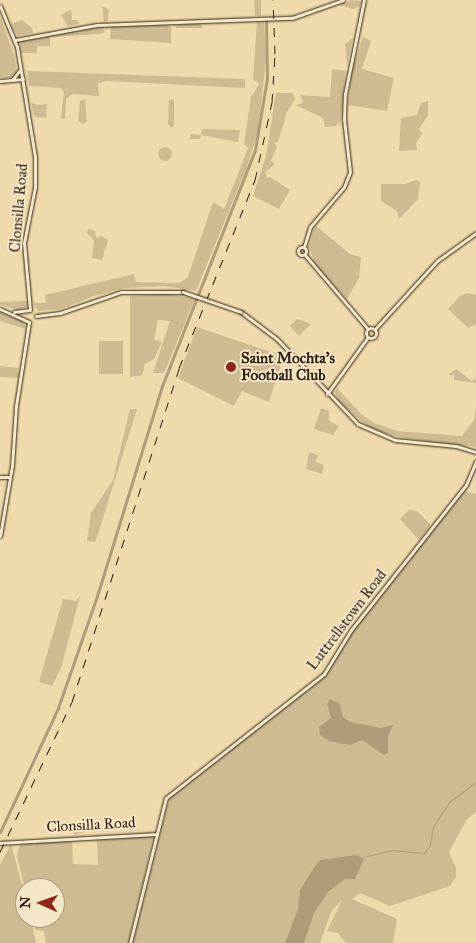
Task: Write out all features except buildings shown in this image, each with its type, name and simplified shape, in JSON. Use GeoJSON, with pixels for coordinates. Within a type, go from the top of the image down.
{"type":"FeatureCollection","features":[{"type":"Feature","properties":{"kind":"street"},"geometry":{"type":"LineString","coordinates":[[0,6],[15,40],[98,24],[271,20],[301,17],[343,0]]}},
{"type":"Feature","properties":{"kind":"street"},"geometry":{"type":"LineString","coordinates":[[304,255],[304,247],[310,227],[344,187],[350,174],[344,106],[348,76],[364,0]]}},
{"type":"Feature","properties":{"kind":"street","name":"Clonsilla Road"},"geometry":{"type":"LineString","coordinates":[[15,40],[23,80],[36,170],[24,243],[30,310]]}},
{"type":"Feature","properties":{"kind":"street"},"geometry":{"type":"LineString","coordinates":[[11,80],[21,69]]}},
{"type":"Feature","properties":{"kind":"street"},"geometry":{"type":"LineString","coordinates":[[0,81],[23,80]]}},
{"type":"Feature","properties":{"kind":"street"},"geometry":{"type":"LineString","coordinates":[[368,329],[375,329],[437,261],[476,233]]}},
{"type":"Feature","properties":{"kind":"street"},"geometry":{"type":"LineString","coordinates":[[304,247],[298,251],[304,255],[368,329],[368,337],[327,394]]}},
{"type":"Feature","properties":{"kind":"street"},"geometry":{"type":"LineString","coordinates":[[0,536],[10,477],[16,406],[29,322],[36,316],[60,313],[121,292],[183,292],[241,312],[278,339],[354,421],[374,433],[399,441],[447,444],[476,452]]}},
{"type":"Feature","properties":{"kind":"street"},"geometry":{"type":"LineString","coordinates":[[0,309],[25,312],[30,310],[36,316]]}},
{"type":"Feature","properties":{"kind":"street"},"geometry":{"type":"LineString","coordinates":[[9,311],[29,322]]}},
{"type":"Feature","properties":{"kind":"street"},"geometry":{"type":"LineString","coordinates":[[24,319],[25,312]]}},
{"type":"Feature","properties":{"kind":"street"},"geometry":{"type":"LineString","coordinates":[[368,337],[376,336],[375,329]]}},
{"type":"Feature","properties":{"kind":"street","name":"Luttrellstown Road"},"geometry":{"type":"LineString","coordinates":[[130,943],[164,800],[324,673],[351,630],[466,485],[476,461]]}},
{"type":"Feature","properties":{"kind":"street"},"geometry":{"type":"LineString","coordinates":[[0,477],[10,477]]}},
{"type":"Feature","properties":{"kind":"street","name":"Clonsilla Road"},"geometry":{"type":"LineString","coordinates":[[0,843],[156,834]]}},
{"type":"Feature","properties":{"kind":"shaded area"},"geometry":{"type":"Polygon","coordinates":[[[254,0],[261,0],[261,16],[255,16],[254,0]]]}},
{"type":"Feature","properties":{"kind":"shaded area"},"geometry":{"type":"Polygon","coordinates":[[[351,0],[361,1],[354,34],[359,7],[353,9],[339,5],[351,0]]]}},
{"type":"Feature","properties":{"kind":"shaded area"},"geometry":{"type":"Polygon","coordinates":[[[102,6],[109,10],[108,21],[104,22],[102,6]]]}},
{"type":"Feature","properties":{"kind":"shaded area"},"geometry":{"type":"Polygon","coordinates":[[[71,10],[72,20],[78,20],[79,24],[68,26],[61,15],[71,10]]]}},
{"type":"Feature","properties":{"kind":"shaded area"},"geometry":{"type":"Polygon","coordinates":[[[0,16],[14,55],[17,71],[14,77],[0,78],[0,16]]]}},
{"type":"Feature","properties":{"kind":"shaded area"},"geometry":{"type":"Polygon","coordinates":[[[22,20],[32,28],[33,33],[17,36],[11,24],[22,20]]]}},
{"type":"Feature","properties":{"kind":"shaded area"},"geometry":{"type":"Polygon","coordinates":[[[257,22],[264,22],[266,59],[258,133],[245,172],[196,291],[164,286],[125,288],[94,296],[61,309],[38,311],[33,303],[46,303],[45,295],[134,274],[136,282],[180,283],[188,277],[213,202],[224,209],[248,148],[244,144],[251,97],[259,84],[253,79],[257,22]]]}},
{"type":"Feature","properties":{"kind":"shaded area"},"geometry":{"type":"Polygon","coordinates":[[[200,23],[203,28],[175,28],[178,24],[200,23]]]}},
{"type":"Feature","properties":{"kind":"shaded area"},"geometry":{"type":"Polygon","coordinates":[[[167,25],[171,28],[171,43],[110,39],[111,26],[167,25]]]}},
{"type":"Feature","properties":{"kind":"shaded area"},"geometry":{"type":"Polygon","coordinates":[[[102,26],[105,32],[100,34],[50,37],[50,46],[37,46],[37,53],[21,53],[20,41],[102,26]]]}},
{"type":"Feature","properties":{"kind":"shaded area"},"geometry":{"type":"Polygon","coordinates":[[[363,37],[371,41],[362,69],[394,78],[387,111],[348,105],[351,71],[363,37]]]}},
{"type":"Feature","properties":{"kind":"shaded area"},"geometry":{"type":"Polygon","coordinates":[[[353,38],[347,65],[345,44],[353,38]]]}},
{"type":"Feature","properties":{"kind":"shaded area"},"geometry":{"type":"Polygon","coordinates":[[[332,69],[346,71],[340,127],[339,122],[336,126],[325,127],[323,118],[296,105],[303,103],[300,95],[330,97],[332,69]]]}},
{"type":"Feature","properties":{"kind":"shaded area"},"geometry":{"type":"Polygon","coordinates":[[[27,71],[245,79],[245,88],[108,81],[98,83],[99,96],[72,94],[66,99],[65,119],[61,118],[64,92],[61,88],[29,86],[27,71]]]}},
{"type":"Feature","properties":{"kind":"shaded area"},"geometry":{"type":"Polygon","coordinates":[[[276,93],[293,93],[295,99],[287,112],[278,142],[274,143],[277,147],[271,161],[275,164],[265,172],[267,178],[270,177],[290,190],[279,209],[253,196],[266,156],[276,93]]]}},
{"type":"Feature","properties":{"kind":"shaded area"},"geometry":{"type":"Polygon","coordinates":[[[85,99],[87,122],[83,124],[78,121],[80,101],[85,99]]]}},
{"type":"Feature","properties":{"kind":"shaded area"},"geometry":{"type":"Polygon","coordinates":[[[174,99],[174,126],[171,128],[168,124],[169,100],[174,99]]]}},
{"type":"Feature","properties":{"kind":"shaded area"},"geometry":{"type":"Polygon","coordinates":[[[428,101],[428,115],[419,129],[422,134],[416,143],[417,150],[399,151],[401,118],[417,115],[421,103],[428,101]]]}},
{"type":"Feature","properties":{"kind":"shaded area"},"geometry":{"type":"Polygon","coordinates":[[[31,102],[37,105],[47,104],[46,118],[34,117],[31,102]]]}},
{"type":"Feature","properties":{"kind":"shaded area"},"geometry":{"type":"Polygon","coordinates":[[[202,129],[240,130],[238,142],[201,135],[202,129]]]}},
{"type":"Feature","properties":{"kind":"shaded area"},"geometry":{"type":"Polygon","coordinates":[[[190,134],[201,135],[200,139],[190,139],[190,134]]]}},
{"type":"Feature","properties":{"kind":"shaded area"},"geometry":{"type":"Polygon","coordinates":[[[165,147],[170,149],[172,154],[170,159],[165,161],[160,159],[158,154],[160,149],[165,147]]]}},
{"type":"Feature","properties":{"kind":"shaded area"},"geometry":{"type":"Polygon","coordinates":[[[416,180],[420,182],[418,199],[399,219],[397,211],[381,201],[381,184],[405,184],[416,180]]]}},
{"type":"Feature","properties":{"kind":"shaded area"},"geometry":{"type":"Polygon","coordinates":[[[315,225],[350,254],[361,257],[359,278],[347,299],[315,265],[309,246],[315,225]]]}},
{"type":"Feature","properties":{"kind":"shaded area"},"geometry":{"type":"Polygon","coordinates":[[[88,229],[95,231],[96,238],[101,236],[108,240],[102,260],[92,258],[94,240],[87,233],[88,229]]]}},
{"type":"Feature","properties":{"kind":"shaded area"},"geometry":{"type":"Polygon","coordinates":[[[467,293],[476,295],[476,324],[468,328],[448,309],[460,296],[467,293]]]}},
{"type":"Feature","properties":{"kind":"shaded area"},"geometry":{"type":"Polygon","coordinates":[[[168,294],[195,299],[164,373],[153,373],[170,321],[158,320],[154,340],[162,342],[154,359],[145,364],[142,375],[130,377],[130,296],[168,294]]]}},
{"type":"Feature","properties":{"kind":"shaded area"},"geometry":{"type":"Polygon","coordinates":[[[27,301],[27,307],[18,310],[0,305],[0,302],[27,301]]]}},
{"type":"Feature","properties":{"kind":"shaded area"},"geometry":{"type":"Polygon","coordinates":[[[0,311],[22,318],[26,329],[0,321],[0,311]]]}},
{"type":"Feature","properties":{"kind":"shaded area"},"geometry":{"type":"Polygon","coordinates":[[[297,319],[311,324],[299,336],[290,326],[297,319]]]}},
{"type":"Feature","properties":{"kind":"shaded area","name":"Saint Mochta's Football Club"},"geometry":{"type":"Polygon","coordinates":[[[197,327],[283,356],[269,402],[242,391],[234,406],[178,378],[197,327]]]}},
{"type":"Feature","properties":{"kind":"shaded area"},"geometry":{"type":"Polygon","coordinates":[[[99,341],[123,341],[123,374],[99,374],[99,341]]]}},
{"type":"Feature","properties":{"kind":"shaded area"},"geometry":{"type":"Polygon","coordinates":[[[0,366],[18,368],[19,378],[0,377],[0,366]]]}},
{"type":"Feature","properties":{"kind":"shaded area"},"geometry":{"type":"Polygon","coordinates":[[[456,369],[472,381],[475,379],[476,383],[454,380],[454,375],[448,375],[456,369]]]}},
{"type":"Feature","properties":{"kind":"shaded area"},"geometry":{"type":"Polygon","coordinates":[[[337,388],[361,414],[374,423],[397,431],[462,436],[474,420],[476,407],[476,447],[408,439],[380,432],[367,426],[338,401],[335,392],[337,388]]]}},
{"type":"Feature","properties":{"kind":"shaded area"},"geometry":{"type":"Polygon","coordinates":[[[321,408],[329,411],[329,421],[339,426],[333,435],[314,429],[321,408]]]}},
{"type":"Feature","properties":{"kind":"shaded area"},"geometry":{"type":"Polygon","coordinates":[[[130,409],[137,409],[99,531],[95,542],[83,540],[87,540],[91,513],[113,480],[130,409]]]}},
{"type":"Feature","properties":{"kind":"shaded area"},"geometry":{"type":"Polygon","coordinates":[[[309,452],[318,455],[316,462],[324,465],[322,474],[306,469],[309,452]]]}},
{"type":"Feature","properties":{"kind":"shaded area"},"geometry":{"type":"Polygon","coordinates":[[[463,491],[476,494],[476,812],[467,819],[449,852],[456,868],[456,877],[450,886],[390,906],[360,893],[352,899],[397,919],[393,943],[346,943],[338,933],[327,931],[342,900],[331,912],[320,943],[133,943],[170,796],[323,677],[352,632],[463,491]]]}},
{"type":"Feature","properties":{"kind":"shaded area"},"geometry":{"type":"Polygon","coordinates":[[[409,510],[417,511],[431,525],[419,540],[400,519],[409,510]]]}},
{"type":"Feature","properties":{"kind":"shaded area"},"geometry":{"type":"Polygon","coordinates":[[[80,596],[61,668],[52,686],[39,682],[63,599],[76,601],[80,596]]]}},
{"type":"Feature","properties":{"kind":"shaded area"},"geometry":{"type":"Polygon","coordinates":[[[330,699],[340,704],[343,717],[350,722],[381,728],[393,725],[388,736],[388,753],[384,755],[362,740],[350,745],[329,741],[320,735],[319,727],[331,718],[327,704],[330,699]]]}},
{"type":"Feature","properties":{"kind":"shaded area"},"geometry":{"type":"Polygon","coordinates":[[[86,825],[88,831],[75,835],[73,829],[86,825]]]}},
{"type":"Feature","properties":{"kind":"shaded area"},"geometry":{"type":"Polygon","coordinates":[[[154,836],[128,943],[46,943],[44,931],[35,930],[35,928],[65,928],[65,878],[22,878],[17,856],[20,844],[72,840],[73,864],[98,865],[97,840],[154,836]]]}},
{"type":"Feature","properties":{"kind":"shaded area"},"geometry":{"type":"Polygon","coordinates":[[[11,844],[20,878],[15,878],[15,928],[33,928],[36,943],[0,943],[0,865],[11,844]]]}},
{"type":"Feature","properties":{"kind":"shaded area"},"geometry":{"type":"Polygon","coordinates":[[[357,855],[364,859],[355,879],[345,879],[328,892],[314,913],[304,943],[285,943],[298,909],[300,890],[315,866],[320,860],[357,855]]]}},
{"type":"Feature","properties":{"kind":"waterway"},"geometry":{"type":"LineString","coordinates":[[0,832],[58,708],[97,596],[162,386],[255,150],[267,78],[266,21]]}},
{"type":"Feature","properties":{"kind":"waterway"},"geometry":{"type":"LineString","coordinates":[[363,857],[394,850],[424,853],[430,845],[433,827],[449,802],[476,782]]}},
{"type":"Feature","properties":{"kind":"railway"},"geometry":{"type":"LineString","coordinates":[[0,852],[72,702],[179,368],[255,180],[272,102],[275,54],[273,0]]}},
{"type":"Feature","properties":{"kind":"place","name":"Saint Mochta's Football Club"},"geometry":{"type":"Point","coordinates":[231,367]}}]}
